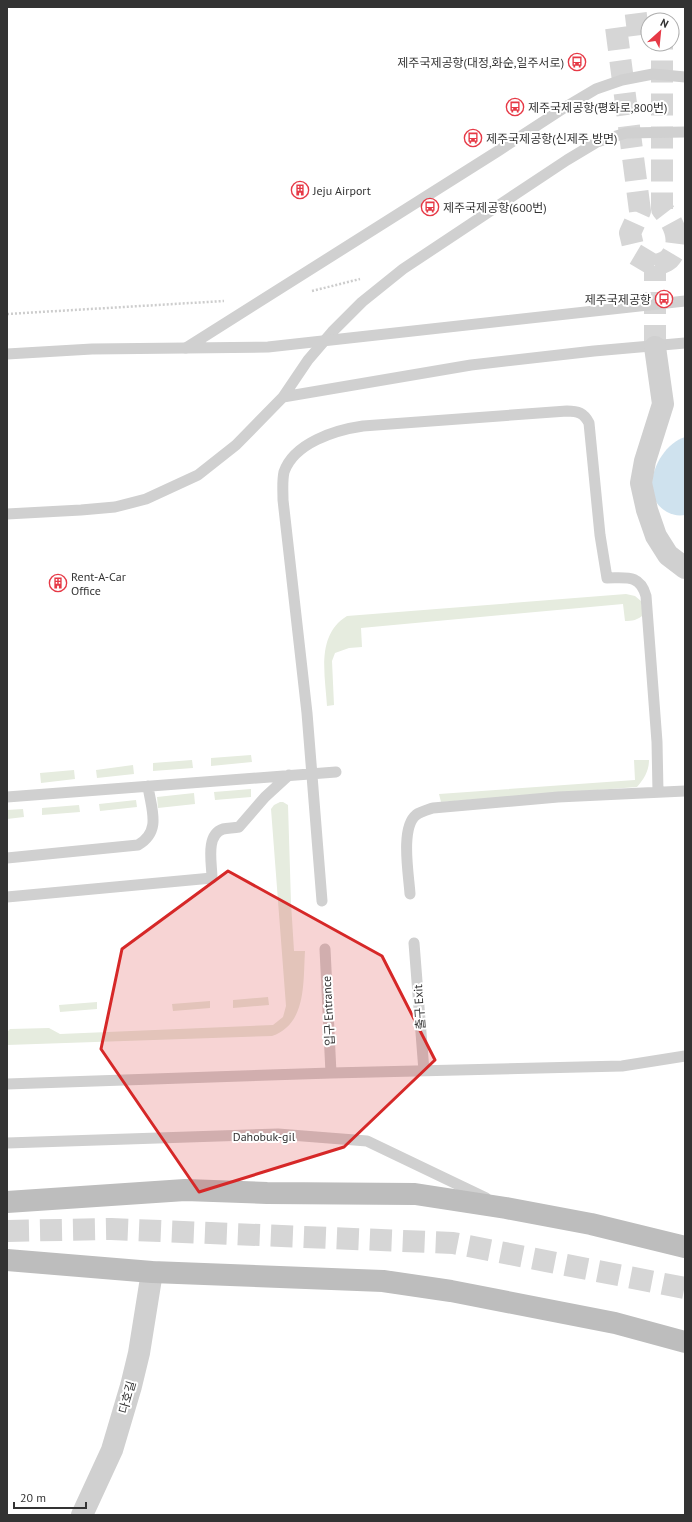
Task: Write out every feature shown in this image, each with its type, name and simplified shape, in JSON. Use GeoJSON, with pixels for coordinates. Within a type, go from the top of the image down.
{"type":"FeatureCollection","features":[{"type":"Feature","properties":{"kind":"street"},"geometry":{"type":"LineString","coordinates":[[655,347],[663,404],[645,461],[641,482],[647,510],[656,536],[668,555],[685,568]]}},
{"type":"Feature","properties":{"kind":"street"},"geometry":{"type":"LineString","coordinates":[[7,1202],[185,1190],[266,1193],[415,1194],[506,1208],[591,1224],[685,1247]]}},
{"type":"Feature","properties":{"kind":"street"},"geometry":{"type":"LineString","coordinates":[[7,1260],[152,1272],[390,1282],[451,1291],[615,1323],[685,1342]]}},
{"type":"Feature","properties":{"kind":"street","name":"다호길"},"geometry":{"type":"LineString","coordinates":[[82,1515],[112,1450],[131,1386],[140,1353],[152,1272]]}},
{"type":"Feature","properties":{"kind":"lane"},"geometry":{"type":"LineString","coordinates":[[186,348],[596,89],[622,80],[653,74],[685,77]]}},
{"type":"Feature","properties":{"kind":"lane"},"geometry":{"type":"LineString","coordinates":[[7,514],[115,507],[146,499],[198,475],[236,445],[283,397],[308,360],[332,332],[362,302],[403,269],[566,160],[597,142],[626,133],[685,132]]}},
{"type":"Feature","properties":{"kind":"lane"},"geometry":{"type":"LineString","coordinates":[[7,354],[92,349],[268,347],[685,302]]}},
{"type":"Feature","properties":{"kind":"lane"},"geometry":{"type":"LineString","coordinates":[[283,397],[471,365],[594,351],[655,347],[685,343]]}},
{"type":"Feature","properties":{"kind":"lane"},"geometry":{"type":"LineString","coordinates":[[322,901],[300,646],[283,500],[284,473],[291,459],[297,453],[329,434],[344,429],[363,426],[574,411],[582,413],[586,417],[589,423],[600,535],[607,578],[629,578],[636,580],[643,586],[646,596],[657,742],[658,792]]}},
{"type":"Feature","properties":{"kind":"lane"},"geometry":{"type":"LineString","coordinates":[[7,797],[336,772]]}},
{"type":"Feature","properties":{"kind":"lane"},"geometry":{"type":"LineString","coordinates":[[7,897],[212,878],[211,845],[214,835],[224,829],[239,827],[265,797],[289,775]]}},
{"type":"Feature","properties":{"kind":"lane"},"geometry":{"type":"LineString","coordinates":[[7,858],[138,844],[150,835],[153,826],[148,786]]}},
{"type":"Feature","properties":{"kind":"lane"},"geometry":{"type":"LineString","coordinates":[[410,894],[407,830],[415,816],[422,812],[433,808],[558,797],[685,791]]}},
{"type":"Feature","properties":{"kind":"lane","name":"출구 Exit"},"geometry":{"type":"LineString","coordinates":[[414,943],[424,1071]]}},
{"type":"Feature","properties":{"kind":"lane","name":"입구 Entrance"},"geometry":{"type":"LineString","coordinates":[[325,949],[331,1073]]}},
{"type":"Feature","properties":{"kind":"lane"},"geometry":{"type":"LineString","coordinates":[[7,1084],[331,1073],[622,1066],[685,1056]]}},
{"type":"Feature","properties":{"kind":"lane","name":"Dahobuk-gil"},"geometry":{"type":"LineString","coordinates":[[7,1143],[278,1134],[367,1141],[506,1208]]}},
{"type":"Feature","properties":{"kind":"path"},"geometry":{"type":"LineString","coordinates":[[305,293],[365,278]]}},
{"type":"Feature","properties":{"kind":"path"},"geometry":{"type":"LineString","coordinates":[[7,314],[230,301]]}},
{"type":"Feature","properties":{"kind":"highlighted area"},"geometry":{"type":"Polygon","coordinates":[[[228,871],[382,956],[435,1060],[344,1147],[199,1192],[101,1049],[122,949],[228,871]]]}},
{"type":"Feature","properties":{"kind":"shaded area"},"geometry":{"type":"Polygon","coordinates":[[[626,594],[635,596],[641,601],[643,615],[641,617],[625,621],[623,604],[361,628],[362,647],[349,648],[335,653],[332,661],[334,705],[327,706],[324,668],[327,644],[337,624],[347,616],[626,594]]]}},
{"type":"Feature","properties":{"kind":"shaded area"},"geometry":{"type":"Polygon","coordinates":[[[251,755],[252,762],[211,766],[211,758],[251,755]]]}},
{"type":"Feature","properties":{"kind":"shaded area"},"geometry":{"type":"Polygon","coordinates":[[[192,760],[193,768],[153,771],[153,763],[192,760]]]}},
{"type":"Feature","properties":{"kind":"shaded area"},"geometry":{"type":"Polygon","coordinates":[[[634,760],[649,760],[646,775],[637,787],[441,802],[439,794],[635,780],[634,760]]]}},
{"type":"Feature","properties":{"kind":"shaded area"},"geometry":{"type":"Polygon","coordinates":[[[133,765],[134,774],[97,778],[96,770],[133,765]]]}},
{"type":"Feature","properties":{"kind":"shaded area"},"geometry":{"type":"Polygon","coordinates":[[[74,770],[75,779],[41,783],[40,773],[74,770]]]}},
{"type":"Feature","properties":{"kind":"shaded area"},"geometry":{"type":"Polygon","coordinates":[[[251,789],[251,797],[215,800],[214,792],[251,789]]]}},
{"type":"Feature","properties":{"kind":"shaded area"},"geometry":{"type":"Polygon","coordinates":[[[194,793],[195,804],[158,808],[157,797],[194,793]]]}},
{"type":"Feature","properties":{"kind":"shaded area"},"geometry":{"type":"Polygon","coordinates":[[[136,800],[137,807],[100,811],[99,804],[136,800]]]}},
{"type":"Feature","properties":{"kind":"shaded area"},"geometry":{"type":"Polygon","coordinates":[[[280,802],[288,805],[294,951],[305,951],[301,1001],[292,1022],[283,1030],[272,1036],[7,1045],[7,1032],[10,1029],[49,1028],[60,1034],[273,1025],[283,1017],[286,1006],[271,809],[274,805],[280,802]]]}},
{"type":"Feature","properties":{"kind":"shaded area"},"geometry":{"type":"Polygon","coordinates":[[[79,805],[80,812],[42,815],[42,808],[79,805]]]}},
{"type":"Feature","properties":{"kind":"shaded area"},"geometry":{"type":"Polygon","coordinates":[[[23,809],[24,817],[7,819],[7,810],[23,809]]]}},
{"type":"Feature","properties":{"kind":"shaded area"},"geometry":{"type":"Polygon","coordinates":[[[268,997],[269,1005],[233,1008],[233,1000],[268,997]]]}},
{"type":"Feature","properties":{"kind":"shaded area"},"geometry":{"type":"Polygon","coordinates":[[[210,1001],[210,1008],[173,1011],[172,1004],[210,1001]]]}},
{"type":"Feature","properties":{"kind":"shaded area"},"geometry":{"type":"Polygon","coordinates":[[[97,1002],[97,1009],[60,1012],[59,1005],[97,1002]]]}},
{"type":"Feature","properties":{"kind":"water"},"geometry":{"type":"Polygon","coordinates":[[[685,437],[685,515],[673,515],[658,504],[653,494],[652,483],[654,471],[666,450],[675,442],[685,437]]]}},
{"type":"Feature","properties":{"kind":"tunnel"},"geometry":{"type":"LineString","coordinates":[[640,24],[616,27],[640,211],[630,233],[635,254],[655,266]]}},
{"type":"Feature","properties":{"kind":"tunnel"},"geometry":{"type":"LineString","coordinates":[[655,266],[669,259],[676,246],[677,239],[673,226],[662,209],[662,52]]}},
{"type":"Feature","properties":{"kind":"tunnel"},"geometry":{"type":"LineString","coordinates":[[655,266],[655,347]]}},
{"type":"Feature","properties":{"kind":"tunnel"},"geometry":{"type":"LineString","coordinates":[[7,1231],[111,1229],[453,1243],[685,1288]]}},
{"type":"Feature","properties":{"kind":"place","name":"제주국제공항(대정,화순,일주서로)"},"geometry":{"type":"Point","coordinates":[577,62]}},
{"type":"Feature","properties":{"kind":"place","name":"제주국제공항(평화로,800번)"},"geometry":{"type":"Point","coordinates":[515,107]}},
{"type":"Feature","properties":{"kind":"place","name":"제주국제공항(신제주 방면)"},"geometry":{"type":"Point","coordinates":[473,138]}},
{"type":"Feature","properties":{"kind":"place","name":"Jeju Airport"},"geometry":{"type":"Point","coordinates":[300,190]}},
{"type":"Feature","properties":{"kind":"place","name":"제주국제공항(600번)"},"geometry":{"type":"Point","coordinates":[430,207]}},
{"type":"Feature","properties":{"kind":"place","name":"제주국제공항"},"geometry":{"type":"Point","coordinates":[664,299]}},
{"type":"Feature","properties":{"kind":"place","name":"Rent-A-Car Office"},"geometry":{"type":"Point","coordinates":[58,583]}}]}
